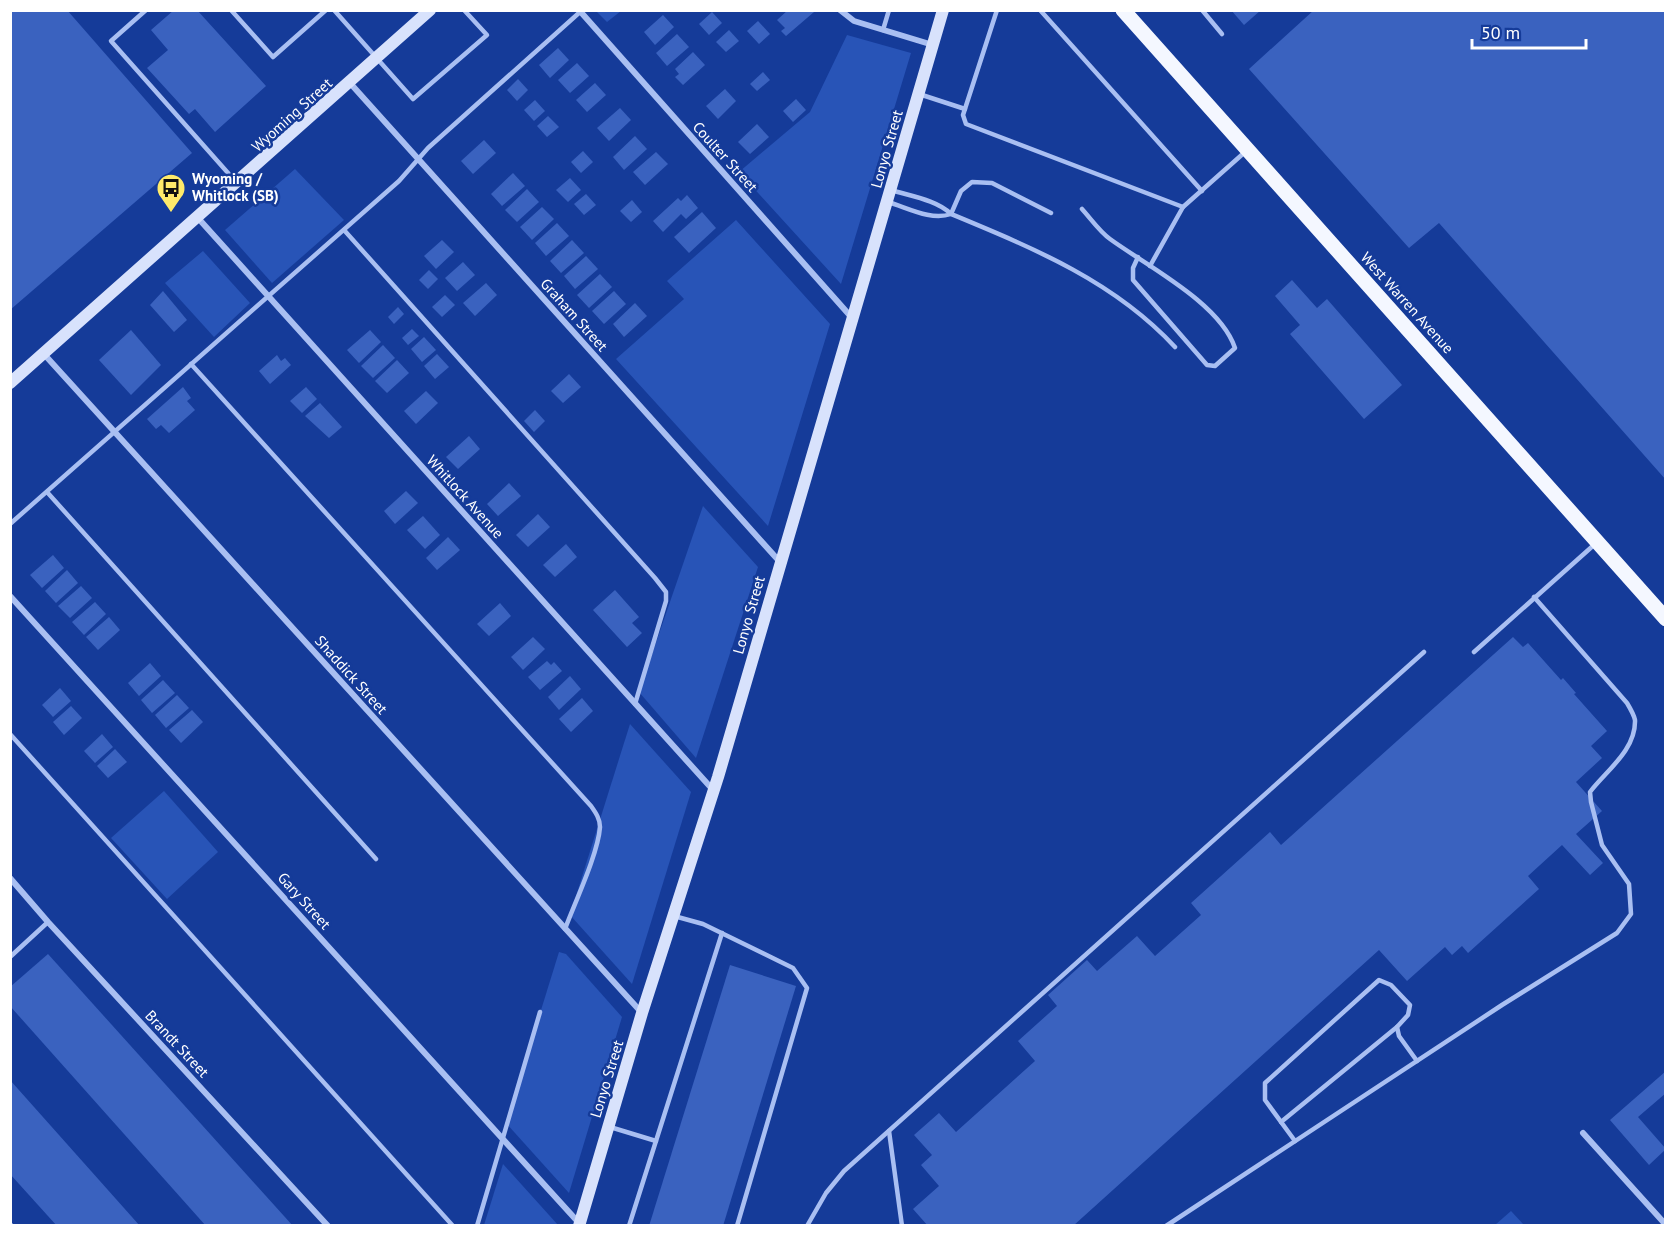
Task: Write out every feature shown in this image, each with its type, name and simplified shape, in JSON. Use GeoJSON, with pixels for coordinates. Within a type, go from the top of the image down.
{"type":"FeatureCollection","features":[{"type":"Feature","properties":{"kind":"main road","name":"West Warren Avenue"},"geometry":{"type":"LineString","coordinates":[[1123,10],[1665,619]]}},
{"type":"Feature","properties":{"kind":"street","name":"Wyoming Street"},"geometry":{"type":"LineString","coordinates":[[10,383],[430,10]]}},
{"type":"Feature","properties":{"kind":"street","name":"Lonyo Street"},"geometry":{"type":"LineString","coordinates":[[579,1224],[642,1013],[714,792],[943,10]]}},
{"type":"Feature","properties":{"kind":"street","name":"Coulter Street"},"geometry":{"type":"LineString","coordinates":[[580,11],[854,320]]}},
{"type":"Feature","properties":{"kind":"street"},"geometry":{"type":"LineString","coordinates":[[841,11],[854,21],[933,45]]}},
{"type":"Feature","properties":{"kind":"street","name":"Graham Street"},"geometry":{"type":"LineString","coordinates":[[350,83],[780,563]]}},
{"type":"Feature","properties":{"kind":"street","name":"Whitlock Avenue"},"geometry":{"type":"LineString","coordinates":[[198,218],[714,792]]}},
{"type":"Feature","properties":{"kind":"street","name":"Shaddick Street"},"geometry":{"type":"LineString","coordinates":[[44,353],[642,1013]]}},
{"type":"Feature","properties":{"kind":"street","name":"Gary Street"},"geometry":{"type":"LineString","coordinates":[[10,596],[579,1224]]}},
{"type":"Feature","properties":{"kind":"street","name":"Brandt Street"},"geometry":{"type":"LineString","coordinates":[[10,878],[328,1226]]}},
{"type":"Feature","properties":{"kind":"street"},"geometry":{"type":"LineString","coordinates":[[1583,1133],[1665,1225]]}},
{"type":"Feature","properties":{"kind":"lane"},"geometry":{"type":"LineString","coordinates":[[146,10],[111,41],[237,183]]}},
{"type":"Feature","properties":{"kind":"lane"},"geometry":{"type":"LineString","coordinates":[[231,10],[273,57],[326,10]]}},
{"type":"Feature","properties":{"kind":"lane"},"geometry":{"type":"LineString","coordinates":[[334,10],[413,99],[487,35],[464,10]]}},
{"type":"Feature","properties":{"kind":"lane"},"geometry":{"type":"LineString","coordinates":[[883,30],[889,10]]}},
{"type":"Feature","properties":{"kind":"lane"},"geometry":{"type":"LineString","coordinates":[[997,10],[963,115],[966,124],[1183,207]]}},
{"type":"Feature","properties":{"kind":"lane"},"geometry":{"type":"LineString","coordinates":[[1040,10],[1202,191]]}},
{"type":"Feature","properties":{"kind":"lane"},"geometry":{"type":"LineString","coordinates":[[1202,10],[1222,34]]}},
{"type":"Feature","properties":{"kind":"lane"},"geometry":{"type":"LineString","coordinates":[[10,524],[399,181],[428,148],[580,11]]}},
{"type":"Feature","properties":{"kind":"lane"},"geometry":{"type":"LineString","coordinates":[[919,94],[965,109]]}},
{"type":"Feature","properties":{"kind":"lane"},"geometry":{"type":"LineString","coordinates":[[1150,266],[1183,207],[1247,150]]}},
{"type":"Feature","properties":{"kind":"lane"},"geometry":{"type":"LineString","coordinates":[[889,196],[931,216],[944,217],[951,214],[961,191],[972,182],[992,183],[1051,213]]}},
{"type":"Feature","properties":{"kind":"lane"},"geometry":{"type":"LineString","coordinates":[[889,196],[935,204],[945,208],[951,214],[1072,267],[1156,326],[1175,347]]}},
{"type":"Feature","properties":{"kind":"lane"},"geometry":{"type":"LineString","coordinates":[[1082,209],[1108,238],[1138,257],[1169,278],[1210,312],[1231,336],[1235,348],[1215,366],[1207,365],[1133,280],[1132,268],[1138,257]]}},
{"type":"Feature","properties":{"kind":"lane"},"geometry":{"type":"LineString","coordinates":[[344,230],[666,592],[666,601],[635,704]]}},
{"type":"Feature","properties":{"kind":"lane"},"geometry":{"type":"LineString","coordinates":[[191,364],[591,806],[599,818],[600,827],[596,848],[565,929]]}},
{"type":"Feature","properties":{"kind":"lane"},"geometry":{"type":"LineString","coordinates":[[47,492],[376,859]]}},
{"type":"Feature","properties":{"kind":"lane"},"geometry":{"type":"LineString","coordinates":[[1474,652],[1597,542]]}},
{"type":"Feature","properties":{"kind":"lane"},"geometry":{"type":"LineString","coordinates":[[1166,1226],[1617,933],[1631,914],[1629,884],[1602,845],[1590,802],[1590,792],[1621,757],[1632,738],[1635,719],[1627,703],[1534,597]]}},
{"type":"Feature","properties":{"kind":"lane"},"geometry":{"type":"LineString","coordinates":[[807,1226],[826,1193],[844,1171],[1425,652]]}},
{"type":"Feature","properties":{"kind":"lane"},"geometry":{"type":"LineString","coordinates":[[10,734],[453,1226]]}},
{"type":"Feature","properties":{"kind":"lane"},"geometry":{"type":"LineString","coordinates":[[674,916],[703,924],[794,968],[807,988],[737,1226]]}},
{"type":"Feature","properties":{"kind":"lane"},"geometry":{"type":"LineString","coordinates":[[10,957],[48,922]]}},
{"type":"Feature","properties":{"kind":"lane"},"geometry":{"type":"LineString","coordinates":[[629,1226],[722,933]]}},
{"type":"Feature","properties":{"kind":"lane"},"geometry":{"type":"LineString","coordinates":[[1281,1122],[1397,1027],[1408,1015],[1410,1005],[1391,985],[1379,980],[1265,1083],[1265,1100],[1281,1122],[1295,1141]]}},
{"type":"Feature","properties":{"kind":"lane"},"geometry":{"type":"LineString","coordinates":[[477,1226],[540,1012]]}},
{"type":"Feature","properties":{"kind":"lane"},"geometry":{"type":"LineString","coordinates":[[1397,1027],[1399,1036],[1417,1061]]}},
{"type":"Feature","properties":{"kind":"lane"},"geometry":{"type":"LineString","coordinates":[[608,1126],[656,1141]]}},
{"type":"Feature","properties":{"kind":"lane"},"geometry":{"type":"LineString","coordinates":[[889,1131],[902,1226]]}},
{"type":"Feature","properties":{"kind":"shaded area"},"geometry":{"type":"Polygon","coordinates":[[[596,11],[621,11],[607,22],[596,11]]]}},
{"type":"Feature","properties":{"kind":"shaded area"},"geometry":{"type":"Polygon","coordinates":[[[847,35],[911,53],[841,284],[739,172],[810,112],[847,35]]]}},
{"type":"Feature","properties":{"kind":"shaded area"},"geometry":{"type":"Polygon","coordinates":[[[295,169],[344,220],[272,283],[225,230],[295,169]]]}},
{"type":"Feature","properties":{"kind":"shaded area"},"geometry":{"type":"Polygon","coordinates":[[[736,220],[830,324],[768,526],[616,359],[684,299],[667,281],[736,220]]]}},
{"type":"Feature","properties":{"kind":"shaded area"},"geometry":{"type":"Polygon","coordinates":[[[203,251],[250,303],[214,337],[165,283],[203,251]]]}},
{"type":"Feature","properties":{"kind":"shaded area"},"geometry":{"type":"Polygon","coordinates":[[[703,506],[758,567],[696,758],[639,692],[703,506]]]}},
{"type":"Feature","properties":{"kind":"shaded area"},"geometry":{"type":"Polygon","coordinates":[[[630,724],[691,792],[632,984],[570,915],[630,724]]]}},
{"type":"Feature","properties":{"kind":"shaded area"},"geometry":{"type":"Polygon","coordinates":[[[164,791],[218,852],[167,899],[111,838],[164,791]]]}},
{"type":"Feature","properties":{"kind":"shaded area"},"geometry":{"type":"Polygon","coordinates":[[[559,952],[566,954],[622,1017],[569,1193],[506,1123],[559,952]]]}},
{"type":"Feature","properties":{"kind":"shaded area"},"geometry":{"type":"Polygon","coordinates":[[[503,1164],[558,1225],[484,1225],[503,1164]]]}},
{"type":"Feature","properties":{"kind":"shaded area"},"geometry":{"type":"Polygon","coordinates":[[[1511,1211],[1524,1225],[1495,1225],[1511,1211]]]}},
{"type":"Feature","properties":{"kind":"building"},"geometry":{"type":"Polygon","coordinates":[[[10,10],[67,10],[192,153],[10,310],[10,10]]]}},
{"type":"Feature","properties":{"kind":"building"},"geometry":{"type":"Polygon","coordinates":[[[174,10],[197,10],[266,86],[215,132],[195,109],[189,114],[147,68],[168,50],[151,30],[174,10]]]}},
{"type":"Feature","properties":{"kind":"building"},"geometry":{"type":"Polygon","coordinates":[[[788,10],[813,10],[814,12],[786,36],[781,31],[785,28],[777,20],[788,10]]]}},
{"type":"Feature","properties":{"kind":"building"},"geometry":{"type":"Polygon","coordinates":[[[1231,10],[1261,10],[1244,25],[1231,10]]]}},
{"type":"Feature","properties":{"kind":"building"},"geometry":{"type":"Polygon","coordinates":[[[1314,10],[1666,10],[1666,480],[1439,223],[1409,248],[1249,69],[1314,10]]]}},
{"type":"Feature","properties":{"kind":"building"},"geometry":{"type":"Polygon","coordinates":[[[712,12],[722,23],[709,35],[699,24],[712,12]]]}},
{"type":"Feature","properties":{"kind":"building"},"geometry":{"type":"Polygon","coordinates":[[[663,15],[674,27],[655,45],[644,32],[663,15]]]}},
{"type":"Feature","properties":{"kind":"building"},"geometry":{"type":"Polygon","coordinates":[[[758,21],[770,34],[759,44],[747,31],[758,21]]]}},
{"type":"Feature","properties":{"kind":"building"},"geometry":{"type":"Polygon","coordinates":[[[729,30],[739,41],[726,52],[716,42],[729,30]]]}},
{"type":"Feature","properties":{"kind":"building"},"geometry":{"type":"Polygon","coordinates":[[[677,34],[689,47],[667,66],[656,53],[677,34]]]}},
{"type":"Feature","properties":{"kind":"building"},"geometry":{"type":"Polygon","coordinates":[[[558,48],[569,60],[550,78],[539,65],[558,48]]]}},
{"type":"Feature","properties":{"kind":"building"},"geometry":{"type":"Polygon","coordinates":[[[693,52],[705,65],[683,85],[675,77],[679,74],[675,69],[693,52]]]}},
{"type":"Feature","properties":{"kind":"building"},"geometry":{"type":"Polygon","coordinates":[[[577,63],[589,76],[570,93],[558,80],[577,63]]]}},
{"type":"Feature","properties":{"kind":"building"},"geometry":{"type":"Polygon","coordinates":[[[763,72],[770,80],[757,91],[750,84],[763,72]]]}},
{"type":"Feature","properties":{"kind":"building"},"geometry":{"type":"Polygon","coordinates":[[[518,79],[528,90],[517,101],[507,90],[518,79]]]}},
{"type":"Feature","properties":{"kind":"building"},"geometry":{"type":"Polygon","coordinates":[[[595,83],[606,95],[587,112],[576,100],[595,83]]]}},
{"type":"Feature","properties":{"kind":"building"},"geometry":{"type":"Polygon","coordinates":[[[725,89],[736,101],[718,119],[706,106],[725,89]]]}},
{"type":"Feature","properties":{"kind":"building"},"geometry":{"type":"Polygon","coordinates":[[[796,99],[806,110],[793,122],[783,111],[796,99]]]}},
{"type":"Feature","properties":{"kind":"building"},"geometry":{"type":"Polygon","coordinates":[[[535,100],[545,111],[534,121],[524,110],[535,100]]]}},
{"type":"Feature","properties":{"kind":"building"},"geometry":{"type":"Polygon","coordinates":[[[620,108],[631,120],[609,141],[597,128],[620,108]]]}},
{"type":"Feature","properties":{"kind":"building"},"geometry":{"type":"Polygon","coordinates":[[[548,116],[559,127],[547,137],[537,126],[548,116]]]}},
{"type":"Feature","properties":{"kind":"building"},"geometry":{"type":"Polygon","coordinates":[[[757,124],[769,137],[750,154],[738,142],[757,124]]]}},
{"type":"Feature","properties":{"kind":"building"},"geometry":{"type":"Polygon","coordinates":[[[635,136],[647,149],[624,170],[613,157],[635,136]]]}},
{"type":"Feature","properties":{"kind":"building"},"geometry":{"type":"Polygon","coordinates":[[[484,140],[496,153],[473,174],[461,161],[484,140]]]}},
{"type":"Feature","properties":{"kind":"building"},"geometry":{"type":"Polygon","coordinates":[[[583,151],[593,162],[581,173],[571,162],[583,151]]]}},
{"type":"Feature","properties":{"kind":"building"},"geometry":{"type":"Polygon","coordinates":[[[656,152],[668,164],[645,185],[633,172],[656,152]]]}},
{"type":"Feature","properties":{"kind":"building"},"geometry":{"type":"Polygon","coordinates":[[[513,173],[525,186],[502,206],[491,194],[513,173]]]}},
{"type":"Feature","properties":{"kind":"building"},"geometry":{"type":"Polygon","coordinates":[[[570,178],[581,190],[568,202],[556,190],[570,178]]]}},
{"type":"Feature","properties":{"kind":"building"},"geometry":{"type":"Polygon","coordinates":[[[527,189],[539,202],[517,222],[505,210],[527,189]]]}},
{"type":"Feature","properties":{"kind":"building"},"geometry":{"type":"Polygon","coordinates":[[[586,194],[596,205],[584,215],[574,204],[586,194]]]}},
{"type":"Feature","properties":{"kind":"building"},"geometry":{"type":"Polygon","coordinates":[[[687,195],[698,208],[686,219],[681,214],[663,232],[653,221],[678,198],[681,201],[687,195]]]}},
{"type":"Feature","properties":{"kind":"building"},"geometry":{"type":"Polygon","coordinates":[[[632,200],[642,212],[631,222],[620,211],[632,200]]]}},
{"type":"Feature","properties":{"kind":"building"},"geometry":{"type":"Polygon","coordinates":[[[542,207],[554,219],[532,240],[520,227],[542,207]]]}},
{"type":"Feature","properties":{"kind":"building"},"geometry":{"type":"Polygon","coordinates":[[[702,212],[716,228],[689,253],[674,237],[702,212]]]}},
{"type":"Feature","properties":{"kind":"building"},"geometry":{"type":"Polygon","coordinates":[[[557,223],[569,236],[546,256],[535,243],[557,223]]]}},
{"type":"Feature","properties":{"kind":"building"},"geometry":{"type":"Polygon","coordinates":[[[442,240],[454,252],[436,269],[424,256],[442,240]]]}},
{"type":"Feature","properties":{"kind":"building"},"geometry":{"type":"Polygon","coordinates":[[[572,240],[584,253],[561,273],[550,261],[572,240]]]}},
{"type":"Feature","properties":{"kind":"building"},"geometry":{"type":"Polygon","coordinates":[[[586,256],[598,269],[575,289],[564,276],[586,256]]]}},
{"type":"Feature","properties":{"kind":"building"},"geometry":{"type":"Polygon","coordinates":[[[463,262],[475,275],[457,291],[445,278],[463,262]]]}},
{"type":"Feature","properties":{"kind":"building"},"geometry":{"type":"Polygon","coordinates":[[[429,270],[438,279],[428,289],[419,280],[429,270]]]}},
{"type":"Feature","properties":{"kind":"building"},"geometry":{"type":"Polygon","coordinates":[[[600,274],[612,287],[589,308],[577,295],[600,274]]]}},
{"type":"Feature","properties":{"kind":"building"},"geometry":{"type":"Polygon","coordinates":[[[1292,280],[1317,308],[1327,299],[1402,385],[1364,419],[1290,334],[1300,325],[1275,296],[1292,280]]]}},
{"type":"Feature","properties":{"kind":"building"},"geometry":{"type":"Polygon","coordinates":[[[486,283],[497,295],[475,316],[463,303],[486,283]]]}},
{"type":"Feature","properties":{"kind":"building"},"geometry":{"type":"Polygon","coordinates":[[[163,291],[187,320],[174,332],[150,305],[163,291]]]}},
{"type":"Feature","properties":{"kind":"building"},"geometry":{"type":"Polygon","coordinates":[[[614,291],[626,304],[604,324],[592,311],[614,291]]]}},
{"type":"Feature","properties":{"kind":"building"},"geometry":{"type":"Polygon","coordinates":[[[445,295],[455,305],[442,317],[432,307],[445,295]]]}},
{"type":"Feature","properties":{"kind":"building"},"geometry":{"type":"Polygon","coordinates":[[[635,303],[647,316],[624,337],[613,324],[635,303]]]}},
{"type":"Feature","properties":{"kind":"building"},"geometry":{"type":"Polygon","coordinates":[[[398,307],[404,314],[394,324],[388,317],[398,307]]]}},
{"type":"Feature","properties":{"kind":"building"},"geometry":{"type":"Polygon","coordinates":[[[412,329],[419,336],[408,345],[402,338],[412,329]]]}},
{"type":"Feature","properties":{"kind":"building"},"geometry":{"type":"Polygon","coordinates":[[[131,330],[161,365],[131,395],[99,360],[131,330]]]}},
{"type":"Feature","properties":{"kind":"building"},"geometry":{"type":"Polygon","coordinates":[[[370,330],[381,342],[359,363],[347,350],[370,330]]]}},
{"type":"Feature","properties":{"kind":"building"},"geometry":{"type":"Polygon","coordinates":[[[424,337],[436,350],[422,362],[411,349],[424,337]]]}},
{"type":"Feature","properties":{"kind":"building"},"geometry":{"type":"Polygon","coordinates":[[[383,345],[395,358],[373,378],[361,366],[383,345]]]}},
{"type":"Feature","properties":{"kind":"building"},"geometry":{"type":"Polygon","coordinates":[[[437,354],[449,367],[435,379],[424,366],[437,354]]]}},
{"type":"Feature","properties":{"kind":"building"},"geometry":{"type":"Polygon","coordinates":[[[277,355],[281,361],[285,358],[291,365],[270,384],[259,371],[277,355]]]}},
{"type":"Feature","properties":{"kind":"building"},"geometry":{"type":"Polygon","coordinates":[[[397,360],[409,373],[387,393],[375,381],[397,360]]]}},
{"type":"Feature","properties":{"kind":"building"},"geometry":{"type":"Polygon","coordinates":[[[569,374],[581,387],[563,403],[551,391],[569,374]]]}},
{"type":"Feature","properties":{"kind":"building"},"geometry":{"type":"Polygon","coordinates":[[[183,387],[191,398],[187,401],[195,410],[169,433],[161,425],[156,429],[147,419],[183,387]]]}},
{"type":"Feature","properties":{"kind":"building"},"geometry":{"type":"Polygon","coordinates":[[[306,387],[317,399],[302,413],[290,401],[306,387]]]}},
{"type":"Feature","properties":{"kind":"building"},"geometry":{"type":"Polygon","coordinates":[[[426,391],[438,403],[416,424],[404,411],[426,391]]]}},
{"type":"Feature","properties":{"kind":"building"},"geometry":{"type":"Polygon","coordinates":[[[320,403],[342,427],[329,438],[305,416],[320,403]]]}},
{"type":"Feature","properties":{"kind":"building"},"geometry":{"type":"Polygon","coordinates":[[[535,410],[545,421],[534,432],[524,421],[535,410]]]}},
{"type":"Feature","properties":{"kind":"building"},"geometry":{"type":"Polygon","coordinates":[[[469,436],[480,449],[458,469],[446,457],[469,436]]]}},
{"type":"Feature","properties":{"kind":"building"},"geometry":{"type":"Polygon","coordinates":[[[509,483],[521,496],[498,516],[487,504],[509,483]]]}},
{"type":"Feature","properties":{"kind":"building"},"geometry":{"type":"Polygon","coordinates":[[[406,491],[418,503],[395,524],[384,511],[406,491]]]}},
{"type":"Feature","properties":{"kind":"building"},"geometry":{"type":"Polygon","coordinates":[[[538,514],[550,527],[528,547],[516,535],[538,514]]]}},
{"type":"Feature","properties":{"kind":"building"},"geometry":{"type":"Polygon","coordinates":[[[423,516],[440,535],[425,549],[407,530],[423,516]]]}},
{"type":"Feature","properties":{"kind":"building"},"geometry":{"type":"Polygon","coordinates":[[[448,537],[460,550],[437,570],[426,558],[448,537]]]}},
{"type":"Feature","properties":{"kind":"building"},"geometry":{"type":"Polygon","coordinates":[[[566,544],[577,557],[555,577],[543,565],[566,544]]]}},
{"type":"Feature","properties":{"kind":"building"},"geometry":{"type":"Polygon","coordinates":[[[53,555],[64,568],[42,588],[30,575],[53,555]]]}},
{"type":"Feature","properties":{"kind":"building"},"geometry":{"type":"Polygon","coordinates":[[[67,570],[78,583],[56,603],[45,591],[67,570]]]}},
{"type":"Feature","properties":{"kind":"building"},"geometry":{"type":"Polygon","coordinates":[[[81,586],[92,598],[70,618],[58,606],[81,586]]]}},
{"type":"Feature","properties":{"kind":"building"},"geometry":{"type":"Polygon","coordinates":[[[615,590],[639,617],[632,623],[642,633],[627,647],[593,610],[615,590]]]}},
{"type":"Feature","properties":{"kind":"building"},"geometry":{"type":"Polygon","coordinates":[[[95,602],[106,614],[84,635],[72,622],[95,602]]]}},
{"type":"Feature","properties":{"kind":"building"},"geometry":{"type":"Polygon","coordinates":[[[500,603],[511,616],[489,636],[477,624],[500,603]]]}},
{"type":"Feature","properties":{"kind":"building"},"geometry":{"type":"Polygon","coordinates":[[[109,617],[120,630],[98,650],[86,637],[109,617]]]}},
{"type":"Feature","properties":{"kind":"building"},"geometry":{"type":"Polygon","coordinates":[[[533,637],[545,649],[523,670],[511,657],[533,637]]]}},
{"type":"Feature","properties":{"kind":"building"},"geometry":{"type":"Polygon","coordinates":[[[1513,637],[1523,647],[1528,643],[1561,680],[1563,678],[1607,731],[1591,746],[1602,758],[1576,782],[1602,811],[1576,834],[1603,863],[1590,875],[1562,845],[1528,876],[1539,889],[1468,953],[1462,946],[1452,955],[1445,947],[1407,981],[1379,950],[1073,1226],[928,1226],[913,1209],[939,1186],[921,1165],[932,1155],[914,1135],[939,1113],[956,1132],[1035,1061],[1018,1041],[1057,1006],[1048,995],[1087,960],[1097,971],[1137,936],[1155,956],[1201,915],[1191,903],[1270,832],[1281,845],[1513,637]]]}},
{"type":"Feature","properties":{"kind":"building"},"geometry":{"type":"Polygon","coordinates":[[[547,661],[551,665],[554,662],[562,671],[540,690],[528,677],[547,661]]]}},
{"type":"Feature","properties":{"kind":"building"},"geometry":{"type":"Polygon","coordinates":[[[150,663],[161,676],[139,696],[128,683],[150,663]]]}},
{"type":"Feature","properties":{"kind":"building"},"geometry":{"type":"Polygon","coordinates":[[[570,676],[581,689],[559,710],[548,697],[570,676]]]}},
{"type":"Feature","properties":{"kind":"building"},"geometry":{"type":"Polygon","coordinates":[[[163,680],[175,693],[152,713],[141,700],[163,680]]]}},
{"type":"Feature","properties":{"kind":"building"},"geometry":{"type":"Polygon","coordinates":[[[60,688],[71,701],[53,717],[42,705],[60,688]]]}},
{"type":"Feature","properties":{"kind":"building"},"geometry":{"type":"Polygon","coordinates":[[[177,695],[189,708],[166,728],[155,715],[177,695]]]}},
{"type":"Feature","properties":{"kind":"building"},"geometry":{"type":"Polygon","coordinates":[[[582,698],[593,711],[571,732],[559,719],[582,698]]]}},
{"type":"Feature","properties":{"kind":"building"},"geometry":{"type":"Polygon","coordinates":[[[71,706],[82,718],[64,735],[53,722],[71,706]]]}},
{"type":"Feature","properties":{"kind":"building"},"geometry":{"type":"Polygon","coordinates":[[[192,710],[203,722],[181,743],[169,730],[192,710]]]}},
{"type":"Feature","properties":{"kind":"building"},"geometry":{"type":"Polygon","coordinates":[[[102,734],[113,747],[95,763],[84,751],[102,734]]]}},
{"type":"Feature","properties":{"kind":"building"},"geometry":{"type":"Polygon","coordinates":[[[115,749],[127,762],[108,778],[97,766],[115,749]]]}},
{"type":"Feature","properties":{"kind":"building"},"geometry":{"type":"Polygon","coordinates":[[[48,954],[293,1226],[206,1226],[10,1006],[10,987],[48,954]]]}},
{"type":"Feature","properties":{"kind":"building"},"geometry":{"type":"Polygon","coordinates":[[[730,965],[796,986],[723,1226],[649,1226],[730,965]]]}},
{"type":"Feature","properties":{"kind":"building"},"geometry":{"type":"Polygon","coordinates":[[[1666,1071],[1666,1093],[1638,1117],[1666,1149],[1649,1165],[1610,1120],[1666,1071]]]}},
{"type":"Feature","properties":{"kind":"building"},"geometry":{"type":"Polygon","coordinates":[[[10,1080],[140,1226],[57,1226],[10,1174],[10,1080]]]}},
{"type":"Feature","properties":{"kind":"place","name":"Wyoming / Whitlock (SB)"},"geometry":{"type":"Point","coordinates":[171,214]}}]}
